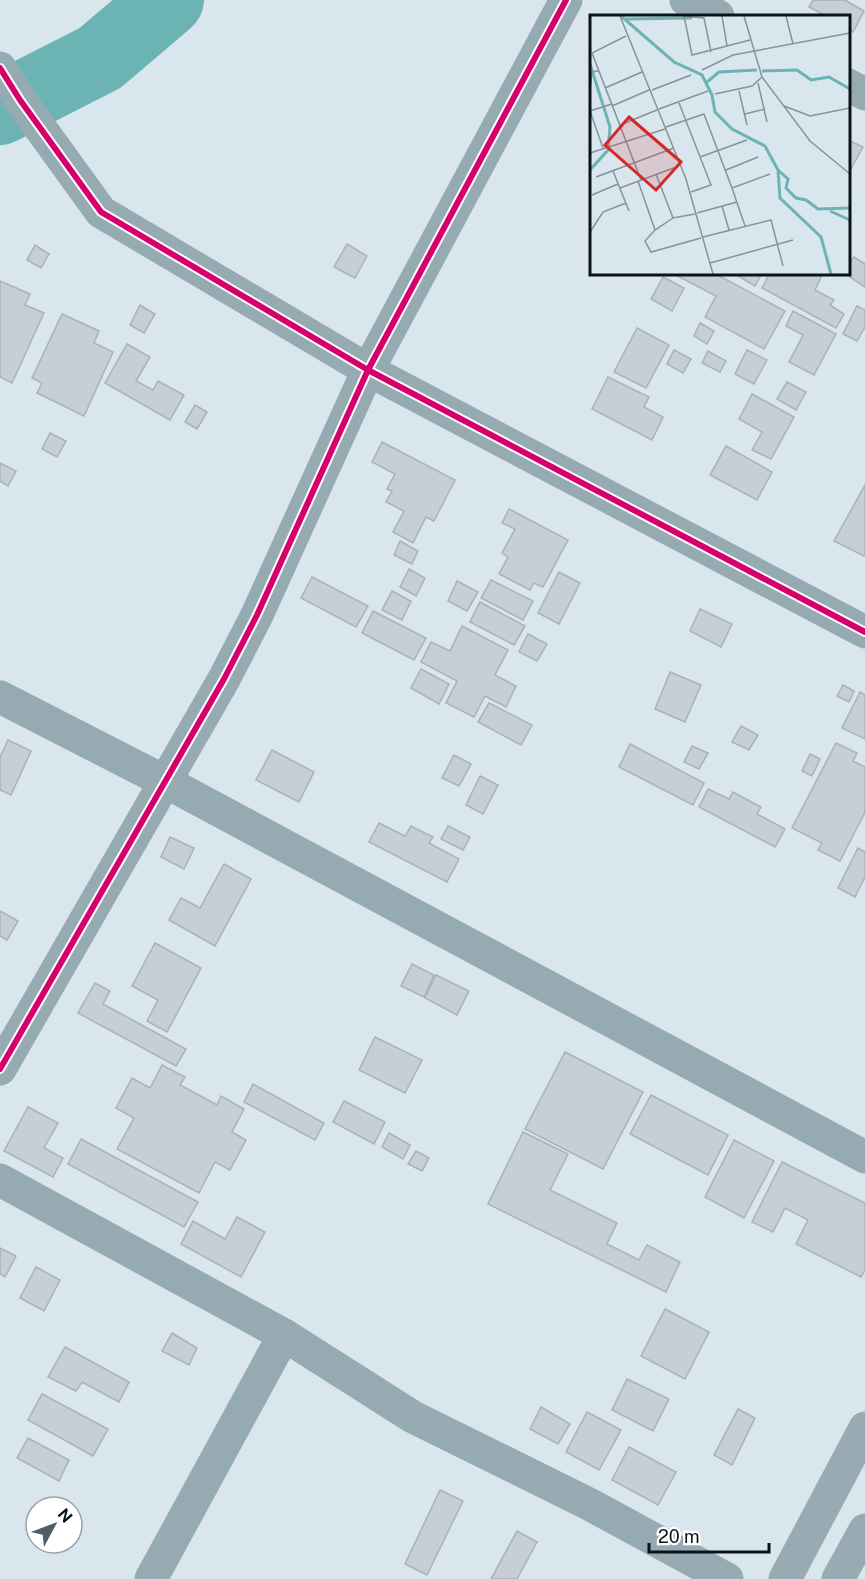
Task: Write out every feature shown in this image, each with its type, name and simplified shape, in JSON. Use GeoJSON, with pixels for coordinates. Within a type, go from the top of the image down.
{"type":"FeatureCollection","features":[{"type":"Feature","properties":{"kind":"main road"},"geometry":{"type":"LineString","coordinates":[[785,1579],[865,1428]]}},
{"type":"Feature","properties":{"kind":"main road"},"geometry":{"type":"LineString","coordinates":[[838,1579],[865,1530]]}},
{"type":"Feature","properties":{"kind":"street"},"geometry":{"type":"LineString","coordinates":[[0,1069],[166,782],[257,615],[368,370],[566,0]]}},
{"type":"Feature","properties":{"kind":"street"},"geometry":{"type":"LineString","coordinates":[[686,0],[716,15]]}},
{"type":"Feature","properties":{"kind":"street"},"geometry":{"type":"LineString","coordinates":[[0,68],[20,100],[101,212],[368,370],[865,632]]}},
{"type":"Feature","properties":{"kind":"street"},"geometry":{"type":"LineString","coordinates":[[850,86],[865,94]]}},
{"type":"Feature","properties":{"kind":"street"},"geometry":{"type":"LineString","coordinates":[[0,697],[166,782],[865,1157]]}},
{"type":"Feature","properties":{"kind":"street"},"geometry":{"type":"LineString","coordinates":[[0,1180],[284,1335],[413,1417],[589,1504],[727,1579]]}},
{"type":"Feature","properties":{"kind":"street"},"geometry":{"type":"LineString","coordinates":[[151,1579],[284,1335]]}},
{"type":"Feature","properties":{"kind":"building"},"geometry":{"type":"Polygon","coordinates":[[[813,0],[845,0],[864,11],[853,32],[850,30],[850,15],[824,15],[809,7],[813,0]]]}},
{"type":"Feature","properties":{"kind":"building"},"geometry":{"type":"Polygon","coordinates":[[[850,141],[863,147],[850,170],[850,141]]]}},
{"type":"Feature","properties":{"kind":"building"},"geometry":{"type":"Polygon","coordinates":[[[347,244],[367,256],[355,278],[334,267],[347,244]]]}},
{"type":"Feature","properties":{"kind":"building"},"geometry":{"type":"Polygon","coordinates":[[[35,245],[49,254],[41,268],[27,260],[35,245]]]}},
{"type":"Feature","properties":{"kind":"building"},"geometry":{"type":"Polygon","coordinates":[[[854,257],[865,264],[865,287],[846,274],[850,274],[850,262],[854,257]]]}},
{"type":"Feature","properties":{"kind":"building"},"geometry":{"type":"Polygon","coordinates":[[[674,274],[716,274],[785,311],[764,349],[705,317],[716,296],[674,274]]]}},
{"type":"Feature","properties":{"kind":"building"},"geometry":{"type":"Polygon","coordinates":[[[735,274],[761,274],[755,286],[735,274]]]}},
{"type":"Feature","properties":{"kind":"building"},"geometry":{"type":"Polygon","coordinates":[[[769,274],[823,274],[815,290],[834,300],[830,305],[844,314],[836,328],[762,288],[769,274]]]}},
{"type":"Feature","properties":{"kind":"building"},"geometry":{"type":"Polygon","coordinates":[[[663,277],[684,288],[672,311],[651,299],[663,277]]]}},
{"type":"Feature","properties":{"kind":"building"},"geometry":{"type":"Polygon","coordinates":[[[0,281],[30,294],[25,305],[44,313],[12,383],[0,377],[0,281]]]}},
{"type":"Feature","properties":{"kind":"building"},"geometry":{"type":"Polygon","coordinates":[[[140,305],[155,314],[144,333],[130,325],[140,305]]]}},
{"type":"Feature","properties":{"kind":"building"},"geometry":{"type":"Polygon","coordinates":[[[857,306],[865,310],[865,327],[857,341],[843,334],[857,306]]]}},
{"type":"Feature","properties":{"kind":"building"},"geometry":{"type":"Polygon","coordinates":[[[793,311],[836,334],[814,375],[789,362],[803,335],[786,326],[793,311]]]}},
{"type":"Feature","properties":{"kind":"building"},"geometry":{"type":"Polygon","coordinates":[[[62,314],[99,331],[94,343],[113,352],[84,416],[37,393],[42,383],[32,378],[62,314]]]}},
{"type":"Feature","properties":{"kind":"building"},"geometry":{"type":"Polygon","coordinates":[[[700,323],[714,331],[707,344],[694,336],[700,323]]]}},
{"type":"Feature","properties":{"kind":"building"},"geometry":{"type":"Polygon","coordinates":[[[637,328],[669,345],[646,388],[614,372],[637,328]]]}},
{"type":"Feature","properties":{"kind":"building"},"geometry":{"type":"Polygon","coordinates":[[[127,344],[150,357],[136,381],[153,390],[158,381],[184,395],[170,420],[105,383],[127,344]]]}},
{"type":"Feature","properties":{"kind":"building"},"geometry":{"type":"Polygon","coordinates":[[[674,350],[691,359],[683,373],[667,364],[674,350]]]}},
{"type":"Feature","properties":{"kind":"building"},"geometry":{"type":"Polygon","coordinates":[[[747,350],[767,360],[754,384],[735,374],[747,350]]]}},
{"type":"Feature","properties":{"kind":"building"},"geometry":{"type":"Polygon","coordinates":[[[708,351],[726,361],[720,372],[702,363],[708,351]]]}},
{"type":"Feature","properties":{"kind":"building"},"geometry":{"type":"Polygon","coordinates":[[[608,377],[649,397],[644,407],[663,417],[652,440],[592,409],[608,377]]]}},
{"type":"Feature","properties":{"kind":"building"},"geometry":{"type":"Polygon","coordinates":[[[787,382],[806,392],[796,410],[777,399],[787,382]]]}},
{"type":"Feature","properties":{"kind":"building"},"geometry":{"type":"Polygon","coordinates":[[[752,394],[794,417],[771,459],[752,450],[762,432],[739,419],[752,394]]]}},
{"type":"Feature","properties":{"kind":"building"},"geometry":{"type":"Polygon","coordinates":[[[195,405],[207,412],[197,429],[185,422],[195,405]]]}},
{"type":"Feature","properties":{"kind":"building"},"geometry":{"type":"Polygon","coordinates":[[[50,433],[66,441],[57,457],[42,449],[50,433]]]}},
{"type":"Feature","properties":{"kind":"building"},"geometry":{"type":"Polygon","coordinates":[[[382,442],[455,480],[434,521],[426,517],[413,543],[393,532],[404,511],[386,502],[392,491],[387,489],[395,474],[372,462],[382,442]]]}},
{"type":"Feature","properties":{"kind":"building"},"geometry":{"type":"Polygon","coordinates":[[[726,446],[772,472],[757,500],[710,475],[726,446]]]}},
{"type":"Feature","properties":{"kind":"building"},"geometry":{"type":"Polygon","coordinates":[[[0,463],[16,471],[8,486],[0,481],[0,463]]]}},
{"type":"Feature","properties":{"kind":"building"},"geometry":{"type":"Polygon","coordinates":[[[865,485],[865,554],[864,556],[834,541],[865,485]]]}},
{"type":"Feature","properties":{"kind":"building"},"geometry":{"type":"Polygon","coordinates":[[[509,509],[568,540],[543,587],[534,583],[530,590],[499,574],[508,557],[502,553],[515,529],[502,523],[509,509]]]}},
{"type":"Feature","properties":{"kind":"building"},"geometry":{"type":"Polygon","coordinates":[[[400,541],[418,551],[412,564],[394,555],[400,541]]]}},
{"type":"Feature","properties":{"kind":"building"},"geometry":{"type":"Polygon","coordinates":[[[409,569],[425,578],[416,596],[400,587],[409,569]]]}},
{"type":"Feature","properties":{"kind":"building"},"geometry":{"type":"Polygon","coordinates":[[[559,572],[580,583],[559,624],[538,613],[559,572]]]}},
{"type":"Feature","properties":{"kind":"building"},"geometry":{"type":"Polygon","coordinates":[[[312,577],[368,606],[356,627],[301,598],[312,577]]]}},
{"type":"Feature","properties":{"kind":"building"},"geometry":{"type":"Polygon","coordinates":[[[491,580],[533,601],[523,620],[481,598],[491,580]]]}},
{"type":"Feature","properties":{"kind":"building"},"geometry":{"type":"Polygon","coordinates":[[[457,581],[478,592],[467,611],[448,601],[457,581]]]}},
{"type":"Feature","properties":{"kind":"building"},"geometry":{"type":"Polygon","coordinates":[[[392,591],[411,601],[402,620],[382,610],[392,591]]]}},
{"type":"Feature","properties":{"kind":"building"},"geometry":{"type":"Polygon","coordinates":[[[480,602],[525,626],[514,645],[470,622],[480,602]]]}},
{"type":"Feature","properties":{"kind":"building"},"geometry":{"type":"Polygon","coordinates":[[[700,609],[732,624],[721,647],[690,631],[700,609]]]}},
{"type":"Feature","properties":{"kind":"building"},"geometry":{"type":"Polygon","coordinates":[[[373,611],[426,638],[414,660],[362,633],[373,611]]]}},
{"type":"Feature","properties":{"kind":"building"},"geometry":{"type":"Polygon","coordinates":[[[462,626],[508,650],[495,675],[516,686],[506,707],[485,696],[474,717],[446,703],[457,681],[421,662],[431,642],[450,651],[462,626]]]}},
{"type":"Feature","properties":{"kind":"building"},"geometry":{"type":"Polygon","coordinates":[[[528,634],[547,644],[537,661],[519,652],[528,634]]]}},
{"type":"Feature","properties":{"kind":"building"},"geometry":{"type":"Polygon","coordinates":[[[421,669],[449,684],[439,704],[411,688],[421,669]]]}},
{"type":"Feature","properties":{"kind":"building"},"geometry":{"type":"Polygon","coordinates":[[[670,672],[701,685],[685,722],[655,709],[670,672]]]}},
{"type":"Feature","properties":{"kind":"building"},"geometry":{"type":"Polygon","coordinates":[[[843,685],[854,691],[849,702],[837,696],[843,685]]]}},
{"type":"Feature","properties":{"kind":"building"},"geometry":{"type":"Polygon","coordinates":[[[860,692],[865,695],[865,739],[842,728],[860,692]]]}},
{"type":"Feature","properties":{"kind":"building"},"geometry":{"type":"Polygon","coordinates":[[[489,703],[532,725],[521,745],[478,722],[489,703]]]}},
{"type":"Feature","properties":{"kind":"building"},"geometry":{"type":"Polygon","coordinates":[[[741,726],[758,735],[749,750],[732,742],[741,726]]]}},
{"type":"Feature","properties":{"kind":"building"},"geometry":{"type":"Polygon","coordinates":[[[8,740],[31,751],[11,795],[0,790],[0,757],[8,740]]]}},
{"type":"Feature","properties":{"kind":"building"},"geometry":{"type":"Polygon","coordinates":[[[836,743],[857,753],[853,761],[865,767],[865,812],[840,861],[818,850],[822,843],[792,828],[836,743]]]}},
{"type":"Feature","properties":{"kind":"building"},"geometry":{"type":"Polygon","coordinates":[[[630,744],[704,783],[693,805],[619,767],[630,744]]]}},
{"type":"Feature","properties":{"kind":"building"},"geometry":{"type":"Polygon","coordinates":[[[692,746],[708,753],[699,769],[684,762],[692,746]]]}},
{"type":"Feature","properties":{"kind":"building"},"geometry":{"type":"Polygon","coordinates":[[[272,750],[314,772],[299,802],[256,780],[272,750]]]}},
{"type":"Feature","properties":{"kind":"building"},"geometry":{"type":"Polygon","coordinates":[[[810,754],[820,759],[812,776],[802,771],[810,754]]]}},
{"type":"Feature","properties":{"kind":"building"},"geometry":{"type":"Polygon","coordinates":[[[454,755],[471,764],[459,786],[442,778],[454,755]]]}},
{"type":"Feature","properties":{"kind":"building"},"geometry":{"type":"Polygon","coordinates":[[[480,776],[498,785],[483,814],[466,805],[480,776]]]}},
{"type":"Feature","properties":{"kind":"building"},"geometry":{"type":"Polygon","coordinates":[[[708,789],[729,799],[733,792],[761,807],[757,814],[785,829],[775,847],[699,807],[708,789]]]}},
{"type":"Feature","properties":{"kind":"building"},"geometry":{"type":"Polygon","coordinates":[[[379,823],[405,836],[411,826],[433,837],[429,843],[459,859],[447,882],[369,842],[379,823]]]}},
{"type":"Feature","properties":{"kind":"building"},"geometry":{"type":"Polygon","coordinates":[[[448,826],[470,837],[463,850],[441,839],[448,826]]]}},
{"type":"Feature","properties":{"kind":"building"},"geometry":{"type":"Polygon","coordinates":[[[170,837],[194,848],[184,869],[161,857],[170,837]]]}},
{"type":"Feature","properties":{"kind":"building"},"geometry":{"type":"Polygon","coordinates":[[[858,848],[865,852],[865,877],[855,897],[838,888],[858,848]]]}},
{"type":"Feature","properties":{"kind":"building"},"geometry":{"type":"Polygon","coordinates":[[[224,864],[251,879],[215,946],[169,920],[181,898],[200,908],[224,864]]]}},
{"type":"Feature","properties":{"kind":"building"},"geometry":{"type":"Polygon","coordinates":[[[0,911],[18,921],[7,940],[0,936],[0,911]]]}},
{"type":"Feature","properties":{"kind":"building"},"geometry":{"type":"Polygon","coordinates":[[[155,943],[201,968],[167,1032],[147,1021],[158,1000],[132,986],[155,943]]]}},
{"type":"Feature","properties":{"kind":"building"},"geometry":{"type":"Polygon","coordinates":[[[412,964],[434,975],[424,997],[401,986],[412,964]]]}},
{"type":"Feature","properties":{"kind":"building"},"geometry":{"type":"Polygon","coordinates":[[[436,975],[469,991],[457,1015],[425,998],[436,975]]]}},
{"type":"Feature","properties":{"kind":"building"},"geometry":{"type":"Polygon","coordinates":[[[95,983],[110,991],[103,1004],[186,1049],[176,1066],[78,1013],[95,983]]]}},
{"type":"Feature","properties":{"kind":"building"},"geometry":{"type":"Polygon","coordinates":[[[375,1037],[422,1060],[405,1093],[359,1070],[375,1037]]]}},
{"type":"Feature","properties":{"kind":"building"},"geometry":{"type":"Polygon","coordinates":[[[565,1052],[643,1092],[603,1169],[525,1129],[565,1052]]]}},
{"type":"Feature","properties":{"kind":"building"},"geometry":{"type":"Polygon","coordinates":[[[162,1065],[185,1077],[180,1085],[217,1105],[221,1096],[244,1109],[232,1132],[246,1140],[230,1170],[215,1162],[199,1193],[117,1149],[134,1118],[116,1108],[132,1078],[150,1088],[162,1065]]]}},
{"type":"Feature","properties":{"kind":"building"},"geometry":{"type":"Polygon","coordinates":[[[253,1084],[324,1123],[315,1140],[244,1102],[253,1084]]]}},
{"type":"Feature","properties":{"kind":"building"},"geometry":{"type":"Polygon","coordinates":[[[651,1095],[728,1135],[708,1175],[630,1134],[651,1095]]]}},
{"type":"Feature","properties":{"kind":"building"},"geometry":{"type":"Polygon","coordinates":[[[344,1101],[385,1122],[374,1144],[333,1122],[344,1101]]]}},
{"type":"Feature","properties":{"kind":"building"},"geometry":{"type":"Polygon","coordinates":[[[28,1107],[58,1123],[44,1148],[63,1158],[53,1177],[4,1151],[28,1107]]]}},
{"type":"Feature","properties":{"kind":"building"},"geometry":{"type":"Polygon","coordinates":[[[523,1132],[568,1154],[550,1190],[617,1223],[607,1244],[639,1260],[647,1245],[680,1262],[666,1292],[488,1204],[523,1132]]]}},
{"type":"Feature","properties":{"kind":"building"},"geometry":{"type":"Polygon","coordinates":[[[389,1133],[410,1145],[403,1159],[382,1147],[389,1133]]]}},
{"type":"Feature","properties":{"kind":"building"},"geometry":{"type":"Polygon","coordinates":[[[81,1139],[198,1202],[184,1227],[68,1164],[81,1139]]]}},
{"type":"Feature","properties":{"kind":"building"},"geometry":{"type":"Polygon","coordinates":[[[734,1140],[774,1161],[744,1218],[705,1197],[734,1140]]]}},
{"type":"Feature","properties":{"kind":"building"},"geometry":{"type":"Polygon","coordinates":[[[416,1151],[429,1158],[422,1171],[408,1164],[416,1151]]]}},
{"type":"Feature","properties":{"kind":"building"},"geometry":{"type":"Polygon","coordinates":[[[782,1162],[865,1203],[865,1270],[861,1277],[796,1244],[808,1220],[785,1208],[773,1232],[752,1222],[782,1162]]]}},
{"type":"Feature","properties":{"kind":"building"},"geometry":{"type":"Polygon","coordinates":[[[237,1217],[265,1232],[241,1277],[181,1244],[193,1221],[225,1239],[237,1217]]]}},
{"type":"Feature","properties":{"kind":"building"},"geometry":{"type":"Polygon","coordinates":[[[0,1248],[16,1256],[5,1277],[0,1274],[0,1248]]]}},
{"type":"Feature","properties":{"kind":"building"},"geometry":{"type":"Polygon","coordinates":[[[36,1267],[60,1280],[44,1311],[20,1298],[36,1267]]]}},
{"type":"Feature","properties":{"kind":"building"},"geometry":{"type":"Polygon","coordinates":[[[665,1309],[709,1332],[685,1379],[641,1356],[665,1309]]]}},
{"type":"Feature","properties":{"kind":"building"},"geometry":{"type":"Polygon","coordinates":[[[172,1333],[197,1348],[189,1365],[162,1351],[172,1333]]]}},
{"type":"Feature","properties":{"kind":"building"},"geometry":{"type":"Polygon","coordinates":[[[65,1347],[129,1382],[119,1402],[82,1382],[76,1391],[48,1377],[65,1347]]]}},
{"type":"Feature","properties":{"kind":"building"},"geometry":{"type":"Polygon","coordinates":[[[627,1379],[669,1399],[653,1431],[612,1410],[627,1379]]]}},
{"type":"Feature","properties":{"kind":"building"},"geometry":{"type":"Polygon","coordinates":[[[42,1394],[108,1429],[93,1456],[28,1420],[42,1394]]]}},
{"type":"Feature","properties":{"kind":"building"},"geometry":{"type":"Polygon","coordinates":[[[541,1407],[570,1424],[558,1444],[530,1429],[541,1407]]]}},
{"type":"Feature","properties":{"kind":"building"},"geometry":{"type":"Polygon","coordinates":[[[738,1409],[755,1418],[732,1465],[714,1455],[738,1409]]]}},
{"type":"Feature","properties":{"kind":"building"},"geometry":{"type":"Polygon","coordinates":[[[587,1412],[621,1430],[599,1470],[566,1452],[587,1412]]]}},
{"type":"Feature","properties":{"kind":"building"},"geometry":{"type":"Polygon","coordinates":[[[28,1438],[69,1460],[59,1481],[17,1458],[28,1438]]]}},
{"type":"Feature","properties":{"kind":"building"},"geometry":{"type":"Polygon","coordinates":[[[629,1447],[676,1472],[658,1505],[612,1480],[629,1447]]]}},
{"type":"Feature","properties":{"kind":"building"},"geometry":{"type":"Polygon","coordinates":[[[440,1490],[463,1501],[427,1575],[405,1564],[440,1490]]]}},
{"type":"Feature","properties":{"kind":"building"},"geometry":{"type":"Polygon","coordinates":[[[517,1531],[537,1542],[517,1579],[491,1579],[517,1531]]]}},
{"type":"Feature","properties":{"kind":"waterway"},"geometry":{"type":"LineString","coordinates":[[0,109],[100,58],[168,0]]}},
{"type":"Feature","properties":{"kind":"cycle path"},"geometry":{"type":"LineString","coordinates":[[0,1069],[224,679],[257,615],[368,370],[566,0]]}},
{"type":"Feature","properties":{"kind":"cycle path"},"geometry":{"type":"LineString","coordinates":[[0,68],[20,100],[101,212],[368,370],[865,632]]}}]}
